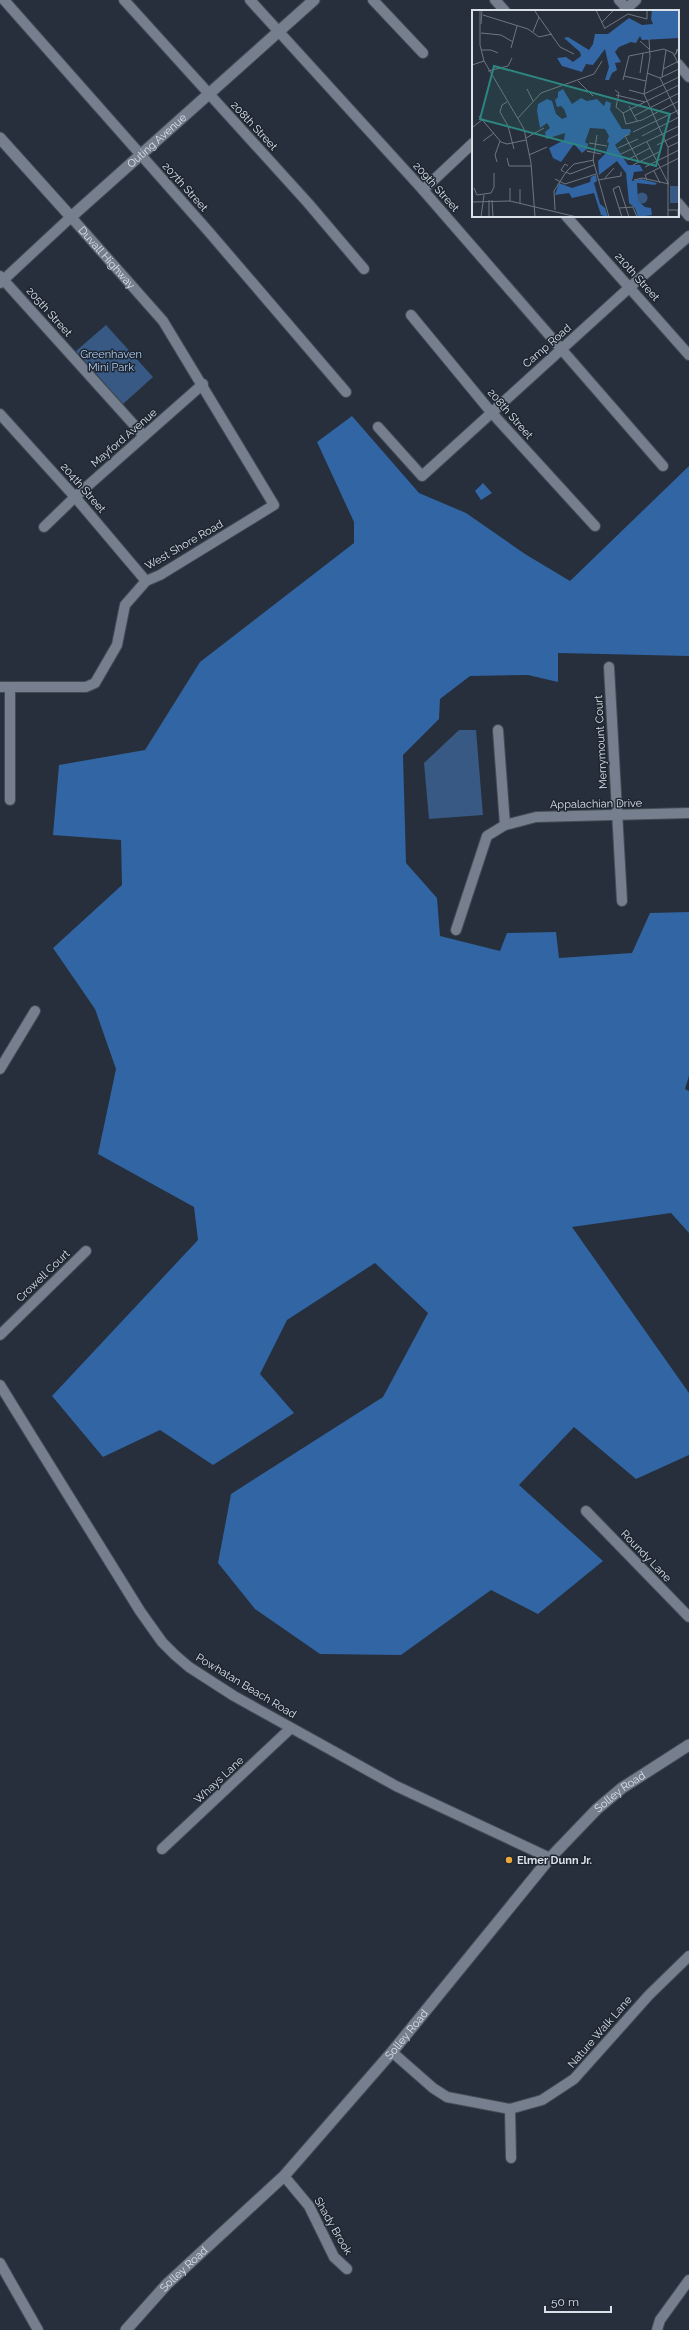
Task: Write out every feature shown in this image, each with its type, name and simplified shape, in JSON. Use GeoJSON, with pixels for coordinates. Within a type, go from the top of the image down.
{"type":"FeatureCollection","features":[{"type":"Feature","properties":{"kind":"main road","name":"Outing Avenue"},"geometry":{"type":"LineString","coordinates":[[71,217],[314,0]]}},
{"type":"Feature","properties":{"kind":"main road","name":"Duvall Highway"},"geometry":{"type":"LineString","coordinates":[[0,138],[71,217]]}},
{"type":"Feature","properties":{"kind":"main road","name":"Solley Road"},"geometry":{"type":"LineString","coordinates":[[126,2330],[167,2284],[284,2176],[392,2052],[550,1858],[597,1809],[622,1788],[689,1745]]}},
{"type":"Feature","properties":{"kind":"street","name":"207th Street"},"geometry":{"type":"LineString","coordinates":[[4,0],[140,156],[209,232],[346,392]]}},
{"type":"Feature","properties":{"kind":"street","name":"208th Street"},"geometry":{"type":"LineString","coordinates":[[124,0],[208,94],[308,202],[364,270]]}},
{"type":"Feature","properties":{"kind":"street","name":"209th Street"},"geometry":{"type":"LineString","coordinates":[[250,0],[423,190],[663,466]]}},
{"type":"Feature","properties":{"kind":"street"},"geometry":{"type":"LineString","coordinates":[[373,0],[423,53]]}},
{"type":"Feature","properties":{"kind":"street"},"geometry":{"type":"LineString","coordinates":[[495,0],[504,10]]}},
{"type":"Feature","properties":{"kind":"street"},"geometry":{"type":"LineString","coordinates":[[620,0],[627,10],[636,0]]}},
{"type":"Feature","properties":{"kind":"street"},"geometry":{"type":"LineString","coordinates":[[679,65],[689,76]]}},
{"type":"Feature","properties":{"kind":"street"},"geometry":{"type":"LineString","coordinates":[[423,190],[472,143]]}},
{"type":"Feature","properties":{"kind":"street"},"geometry":{"type":"LineString","coordinates":[[679,205],[689,216]]}},
{"type":"Feature","properties":{"kind":"street","name":"Outing Avenue"},"geometry":{"type":"LineString","coordinates":[[1,280],[71,217]]}},
{"type":"Feature","properties":{"kind":"street","name":"Duvall Highway"},"geometry":{"type":"LineString","coordinates":[[71,217],[163,321],[202,384]]}},
{"type":"Feature","properties":{"kind":"street","name":"210th Street"},"geometry":{"type":"LineString","coordinates":[[567,217],[689,355]]}},
{"type":"Feature","properties":{"kind":"street","name":"Camp Road"},"geometry":{"type":"LineString","coordinates":[[378,426],[422,476],[560,349],[689,236]]}},
{"type":"Feature","properties":{"kind":"street","name":"205th Street"},"geometry":{"type":"LineString","coordinates":[[1,280],[144,436]]}},
{"type":"Feature","properties":{"kind":"street","name":"208th Street"},"geometry":{"type":"LineString","coordinates":[[411,316],[491,412],[595,526]]}},
{"type":"Feature","properties":{"kind":"street","name":"Mayford Avenue"},"geometry":{"type":"LineString","coordinates":[[44,527],[75,496],[202,384]]}},
{"type":"Feature","properties":{"kind":"street","name":"West Shore Road"},"geometry":{"type":"LineString","coordinates":[[5,687],[86,687],[95,683],[117,645],[125,605],[146,581],[160,575],[274,505],[202,384]]}},
{"type":"Feature","properties":{"kind":"street","name":"204th Street"},"geometry":{"type":"LineString","coordinates":[[0,414],[75,496],[146,581]]}},
{"type":"Feature","properties":{"kind":"street","name":"Merrymount Court"},"geometry":{"type":"LineString","coordinates":[[609,668],[622,901]]}},
{"type":"Feature","properties":{"kind":"street"},"geometry":{"type":"LineString","coordinates":[[5,687],[10,800]]}},
{"type":"Feature","properties":{"kind":"street"},"geometry":{"type":"LineString","coordinates":[[498,730],[504,825]]}},
{"type":"Feature","properties":{"kind":"street","name":"Appalachian Drive"},"geometry":{"type":"LineString","coordinates":[[456,930],[487,836],[504,825],[536,817],[689,813]]}},
{"type":"Feature","properties":{"kind":"street"},"geometry":{"type":"LineString","coordinates":[[0,1070],[34,1011]]}},
{"type":"Feature","properties":{"kind":"street","name":"Crowell Court"},"geometry":{"type":"LineString","coordinates":[[0,1335],[86,1251]]}},
{"type":"Feature","properties":{"kind":"street","name":"Powhatan Beach Road"},"geometry":{"type":"LineString","coordinates":[[0,1385],[140,1611],[162,1642],[189,1667],[291,1728],[396,1786],[550,1858]]}},
{"type":"Feature","properties":{"kind":"street","name":"Roundy Lane"},"geometry":{"type":"LineString","coordinates":[[586,1511],[689,1617]]}},
{"type":"Feature","properties":{"kind":"street","name":"Whays Lane"},"geometry":{"type":"LineString","coordinates":[[162,1850],[291,1728]]}},
{"type":"Feature","properties":{"kind":"street","name":"Nature Walk Lane"},"geometry":{"type":"LineString","coordinates":[[392,2052],[433,2088],[447,2097],[510,2109],[542,2100],[574,2079],[649,1995],[689,1956]]}},
{"type":"Feature","properties":{"kind":"street"},"geometry":{"type":"LineString","coordinates":[[510,2109],[511,2158]]}},
{"type":"Feature","properties":{"kind":"street","name":"Shady Brook"},"geometry":{"type":"LineString","coordinates":[[284,2176],[309,2206],[334,2257],[347,2268]]}},
{"type":"Feature","properties":{"kind":"street"},"geometry":{"type":"LineString","coordinates":[[0,2264],[38,2330]]}},
{"type":"Feature","properties":{"kind":"street"},"geometry":{"type":"LineString","coordinates":[[657,2330],[660,2320],[686,2291],[689,2280]]}},
{"type":"Feature","properties":{"kind":"green space","name":"Greenhaven Mini Park"},"geometry":{"type":"Polygon","coordinates":[[[106,325],[153,377],[123,404],[76,351],[106,325]]]}},
{"type":"Feature","properties":{"kind":"green space"},"geometry":{"type":"Polygon","coordinates":[[[459,730],[476,730],[483,815],[429,819],[424,763],[459,730]]]}},
{"type":"Feature","properties":{"kind":"shaded area"},"geometry":{"type":"Polygon","coordinates":[[[352,416],[419,493],[466,513],[525,554],[570,581],[689,466],[689,656],[558,653],[558,682],[528,675],[470,676],[440,699],[439,719],[403,755],[406,863],[437,898],[440,936],[500,951],[507,933],[556,932],[559,958],[632,953],[650,913],[689,912],[689,1076],[685,1089],[689,1091],[689,1233],[671,1213],[572,1227],[689,1393],[689,1455],[636,1479],[574,1427],[519,1485],[603,1561],[538,1614],[491,1590],[401,1655],[320,1654],[255,1609],[218,1563],[231,1494],[383,1397],[428,1313],[375,1263],[287,1320],[260,1374],[294,1413],[213,1465],[160,1430],[103,1457],[52,1396],[198,1240],[194,1207],[98,1154],[116,1069],[95,1009],[53,948],[122,885],[121,840],[53,835],[59,765],[145,750],[200,662],[354,543],[354,522],[317,442],[352,416]]]}},
{"type":"Feature","properties":{"kind":"shaded area"},"geometry":{"type":"Polygon","coordinates":[[[483,483],[492,493],[481,500],[475,491],[483,483]]]}},
{"type":"Feature","properties":{"kind":"place","name":"Elmer Dunn Jr."},"geometry":{"type":"Point","coordinates":[509,1860]}}]}
